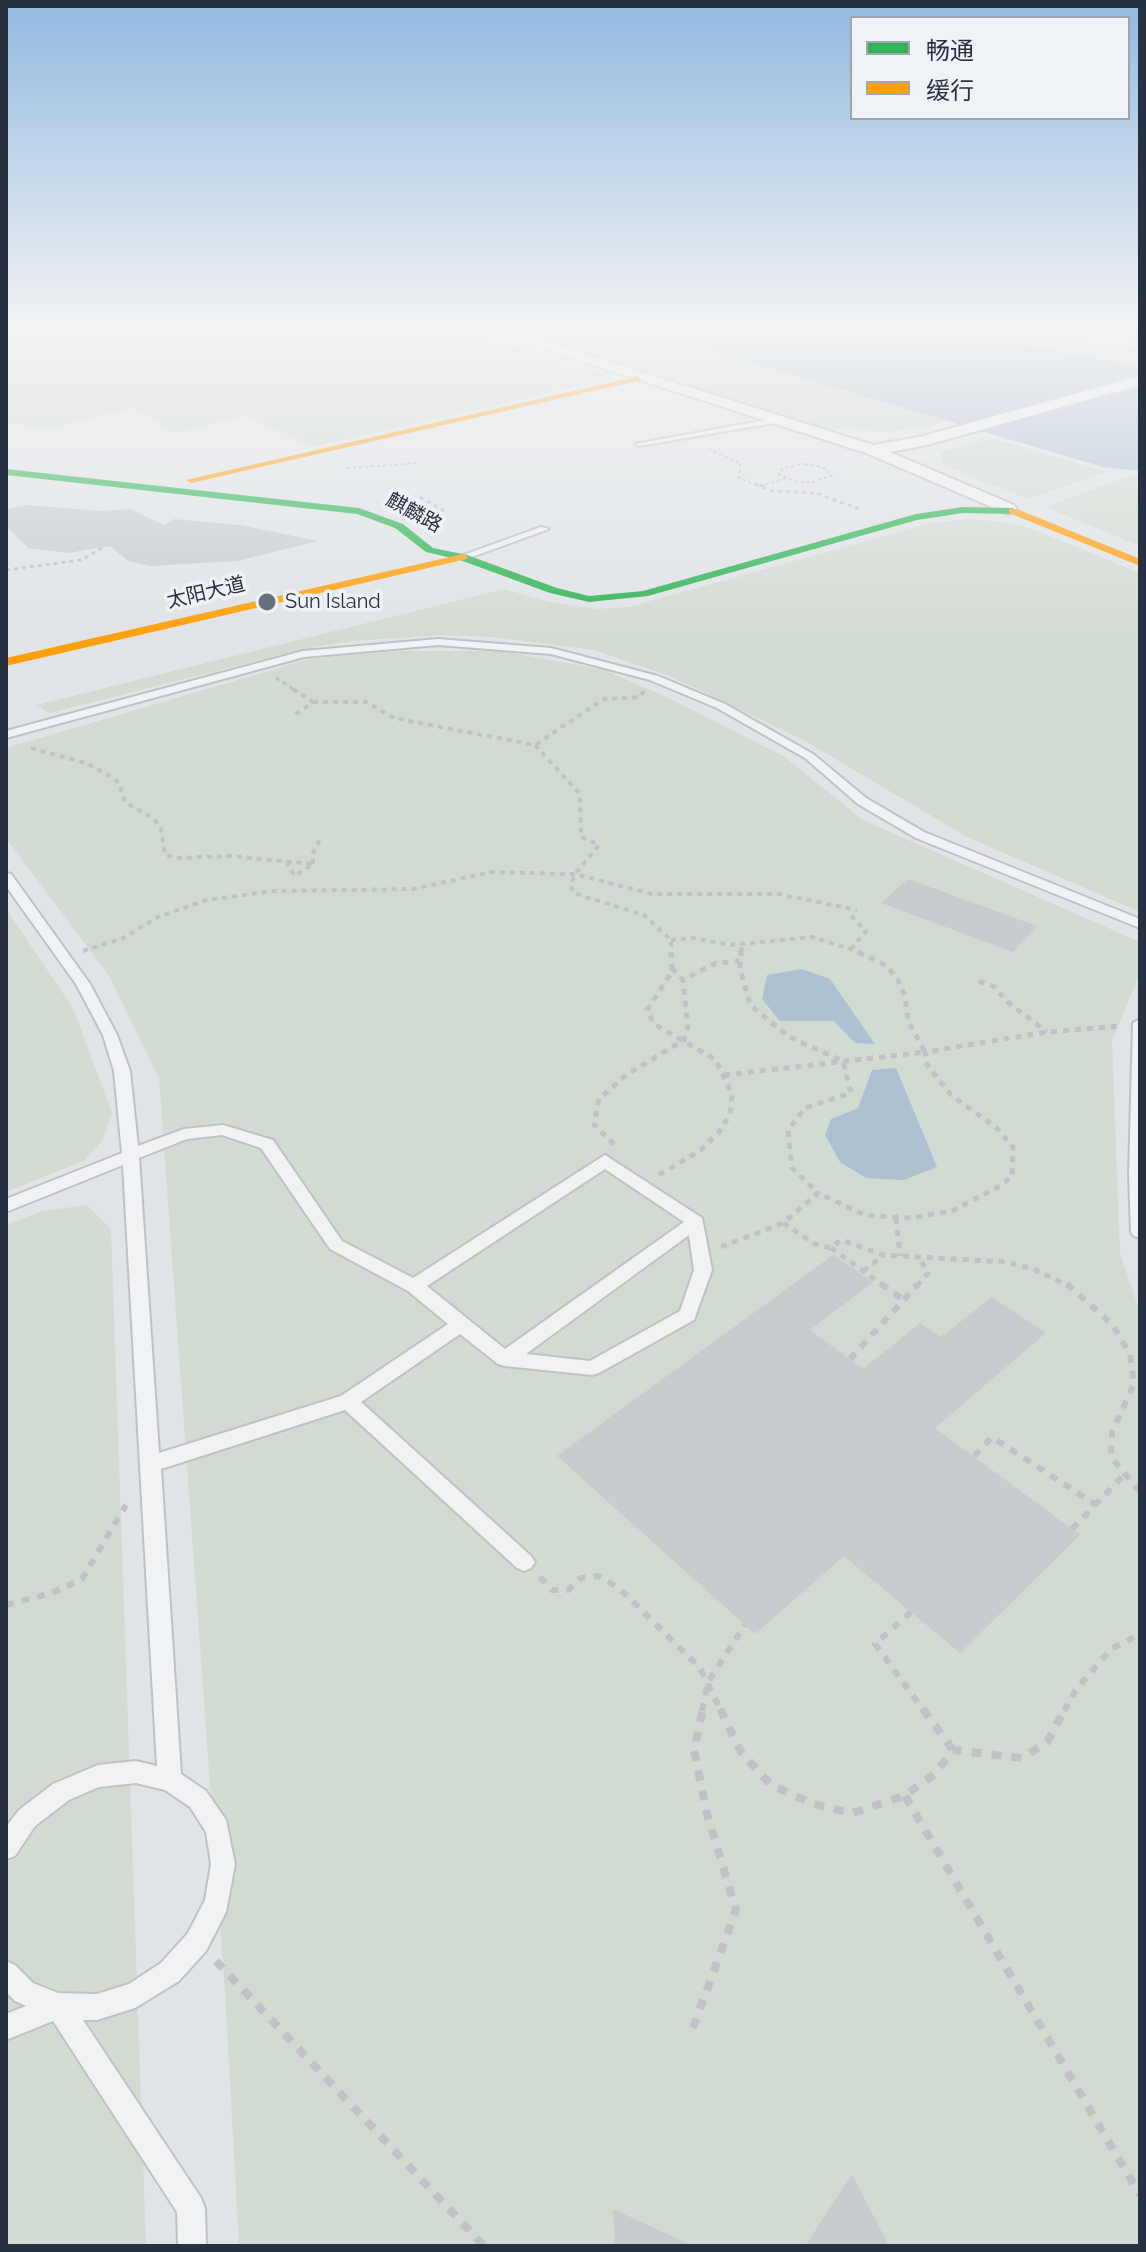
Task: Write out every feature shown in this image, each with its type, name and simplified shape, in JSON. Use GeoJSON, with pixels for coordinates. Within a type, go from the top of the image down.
{"type":"FeatureCollection","features":[{"type":"Feature","properties":{"kind":"main road"},"geometry":{"type":"LineString","coordinates":[[188,480],[413,429]]}},
{"type":"Feature","properties":{"kind":"main road","name":"麒麟路"},"geometry":{"type":"LineString","coordinates":[[6,460],[372,500],[423,519]]}},
{"type":"Feature","properties":{"kind":"main road","name":"麒麟路"},"geometry":{"type":"LineString","coordinates":[[6,472],[359,511],[399,526],[430,550],[463,557],[462,542],[446,533]]}},
{"type":"Feature","properties":{"kind":"main road"},"geometry":{"type":"LineString","coordinates":[[463,557],[554,591],[609,599],[644,594],[945,511],[1008,509],[1140,563]]}},
{"type":"Feature","properties":{"kind":"main road","name":"太阳大道"},"geometry":{"type":"LineString","coordinates":[[6,662],[463,557]]}},
{"type":"Feature","properties":{"kind":"street"},"geometry":{"type":"LineString","coordinates":[[799,429],[872,450],[1008,509]]}},
{"type":"Feature","properties":{"kind":"street"},"geometry":{"type":"LineString","coordinates":[[872,450],[921,442],[967,429]]}},
{"type":"Feature","properties":{"kind":"lane"},"geometry":{"type":"LineString","coordinates":[[639,444],[685,434],[738,429]]}},
{"type":"Feature","properties":{"kind":"lane"},"geometry":{"type":"LineString","coordinates":[[463,557],[544,529]]}},
{"type":"Feature","properties":{"kind":"lane"},"geometry":{"type":"LineString","coordinates":[[6,735],[255,665],[357,647],[469,643],[579,656],[654,678],[721,706],[782,739],[832,773],[862,801],[920,835],[1140,924]]}},
{"type":"Feature","properties":{"kind":"lane"},"geometry":{"type":"LineString","coordinates":[[6,877],[63,955],[98,1011],[118,1059],[131,1156],[170,1780]]}},
{"type":"Feature","properties":{"kind":"lane"},"geometry":{"type":"LineString","coordinates":[[1139,1024],[1137,1175],[1140,1232]]}},
{"type":"Feature","properties":{"kind":"lane"},"geometry":{"type":"LineString","coordinates":[[6,1206],[184,1134],[223,1130],[267,1144],[336,1245],[414,1286],[505,1359],[592,1368],[688,1315],[703,1270],[696,1222],[605,1161],[414,1286]]}},
{"type":"Feature","properties":{"kind":"lane"},"geometry":{"type":"LineString","coordinates":[[505,1359],[696,1222]]}},
{"type":"Feature","properties":{"kind":"lane"},"geometry":{"type":"LineString","coordinates":[[151,1464],[348,1401],[461,1324]]}},
{"type":"Feature","properties":{"kind":"lane"},"geometry":{"type":"LineString","coordinates":[[348,1401],[524,1562]]}},
{"type":"Feature","properties":{"kind":"lane"},"geometry":{"type":"LineString","coordinates":[[6,1847],[27,1818],[61,1792],[98,1776],[136,1772],[170,1780],[198,1799],[217,1828],[223,1864],[217,1903],[197,1942],[170,1972],[135,1995],[97,2007],[58,2006],[24,1992],[6,1974]]}},
{"type":"Feature","properties":{"kind":"lane"},"geometry":{"type":"LineString","coordinates":[[6,2027],[58,2006]]}},
{"type":"Feature","properties":{"kind":"lane"},"geometry":{"type":"LineString","coordinates":[[58,2006],[191,2208],[192,2246]]}},
{"type":"Feature","properties":{"kind":"path"},"geometry":{"type":"LineString","coordinates":[[685,434],[740,463],[739,478],[773,491],[816,493],[897,522]]}},
{"type":"Feature","properties":{"kind":"path"},"geometry":{"type":"LineString","coordinates":[[759,486],[786,479],[819,482],[832,475],[822,467],[796,464],[779,470],[786,479]]}},
{"type":"Feature","properties":{"kind":"path"},"geometry":{"type":"LineString","coordinates":[[420,497],[445,511],[423,519]]}},
{"type":"Feature","properties":{"kind":"path"},"geometry":{"type":"LineString","coordinates":[[6,570],[81,560],[104,547]]}},
{"type":"Feature","properties":{"kind":"path"},"geometry":{"type":"LineString","coordinates":[[255,665],[313,702],[366,702],[394,718],[535,745],[580,794],[581,837],[599,845],[575,874],[571,884],[573,893],[644,915],[661,927],[671,940],[672,968],[647,1010],[654,1024],[716,1060],[732,1095],[730,1114],[719,1132],[701,1150],[641,1185]]}},
{"type":"Feature","properties":{"kind":"path"},"geometry":{"type":"LineString","coordinates":[[535,745],[604,699],[640,697],[654,678]]}},
{"type":"Feature","properties":{"kind":"path"},"geometry":{"type":"LineString","coordinates":[[293,716],[313,702]]}},
{"type":"Feature","properties":{"kind":"path"},"geometry":{"type":"LineString","coordinates":[[24,748],[86,763],[112,777],[119,783],[125,802],[154,819],[161,829],[165,855],[178,858],[231,856],[287,864],[313,864]]}},
{"type":"Feature","properties":{"kind":"path"},"geometry":{"type":"LineString","coordinates":[[313,864],[313,853],[322,836]]}},
{"type":"Feature","properties":{"kind":"path"},"geometry":{"type":"LineString","coordinates":[[287,864],[295,876],[294,891]]}},
{"type":"Feature","properties":{"kind":"path"},"geometry":{"type":"LineString","coordinates":[[295,876],[313,864]]}},
{"type":"Feature","properties":{"kind":"path"},"geometry":{"type":"LineString","coordinates":[[63,955],[102,946],[158,917],[207,900],[294,891],[413,889],[491,872],[575,874],[652,894],[778,894],[857,910]]}},
{"type":"Feature","properties":{"kind":"path"},"geometry":{"type":"LineString","coordinates":[[851,916],[866,931],[852,948]]}},
{"type":"Feature","properties":{"kind":"path"},"geometry":{"type":"LineString","coordinates":[[671,940],[693,938],[742,944],[812,937],[852,948],[887,966],[905,996],[908,1021],[925,1052],[927,1065],[951,1095],[997,1128],[1013,1147],[1012,1177],[952,1211],[896,1218],[865,1215],[818,1193],[792,1168],[788,1130],[805,1108],[851,1093],[843,1061]]}},
{"type":"Feature","properties":{"kind":"path"},"geometry":{"type":"LineString","coordinates":[[742,944],[740,961],[750,1005],[789,1037],[843,1061]]}},
{"type":"Feature","properties":{"kind":"path"},"geometry":{"type":"LineString","coordinates":[[683,980],[716,963],[740,961]]}},
{"type":"Feature","properties":{"kind":"path"},"geometry":{"type":"LineString","coordinates":[[617,1147],[594,1125],[599,1099],[626,1075],[684,1040],[688,1027],[683,980],[672,968]]}},
{"type":"Feature","properties":{"kind":"path"},"geometry":{"type":"LineString","coordinates":[[979,981],[995,987],[1005,1000],[1047,1032]]}},
{"type":"Feature","properties":{"kind":"path"},"geometry":{"type":"LineString","coordinates":[[724,1075],[925,1052],[1047,1032],[1139,1024]]}},
{"type":"Feature","properties":{"kind":"path"},"geometry":{"type":"LineString","coordinates":[[701,1254],[783,1223],[818,1193]]}},
{"type":"Feature","properties":{"kind":"path"},"geometry":{"type":"LineString","coordinates":[[896,1218],[900,1256]]}},
{"type":"Feature","properties":{"kind":"path"},"geometry":{"type":"LineString","coordinates":[[783,1223],[815,1244],[831,1248],[904,1300]]}},
{"type":"Feature","properties":{"kind":"path"},"geometry":{"type":"LineString","coordinates":[[831,1248],[841,1240],[884,1255],[1006,1262],[1066,1283],[1112,1324],[1130,1354],[1134,1384],[1112,1432],[1111,1457],[1140,1492]]}},
{"type":"Feature","properties":{"kind":"path"},"geometry":{"type":"LineString","coordinates":[[863,1271],[884,1255]]}},
{"type":"Feature","properties":{"kind":"path"},"geometry":{"type":"LineString","coordinates":[[850,1359],[928,1273],[919,1258]]}},
{"type":"Feature","properties":{"kind":"path"},"geometry":{"type":"LineString","coordinates":[[974,1456],[992,1437],[1096,1505]]}},
{"type":"Feature","properties":{"kind":"path"},"geometry":{"type":"LineString","coordinates":[[1072,1529],[1124,1475]]}},
{"type":"Feature","properties":{"kind":"path"},"geometry":{"type":"LineString","coordinates":[[6,1605],[52,1593],[82,1579],[128,1503]]}},
{"type":"Feature","properties":{"kind":"path"},"geometry":{"type":"LineString","coordinates":[[524,1562],[552,1590],[568,1590],[581,1578],[598,1576],[619,1588],[700,1668],[741,1752],[771,1785],[813,1804],[852,1813],[904,1796],[936,1773],[953,1750]]}},
{"type":"Feature","properties":{"kind":"path"},"geometry":{"type":"LineString","coordinates":[[911,1612],[875,1644],[953,1750],[1022,1758],[1047,1742],[1075,1691],[1111,1649],[1140,1634]]}},
{"type":"Feature","properties":{"kind":"path"},"geometry":{"type":"LineString","coordinates":[[693,2028],[736,1910],[707,1814],[694,1751],[708,1682],[745,1625]]}},
{"type":"Feature","properties":{"kind":"path"},"geometry":{"type":"LineString","coordinates":[[904,1796],[1140,2195]]}},
{"type":"Feature","properties":{"kind":"path"},"geometry":{"type":"LineString","coordinates":[[197,1942],[484,2246]]}},
{"type":"Feature","properties":{"kind":"shaded area"},"geometry":{"type":"Polygon","coordinates":[[[169,429],[192,429],[176,433],[169,429]]]}},
{"type":"Feature","properties":{"kind":"shaded area"},"geometry":{"type":"Polygon","coordinates":[[[274,429],[391,429],[313,447],[274,429]]]}},
{"type":"Feature","properties":{"kind":"shaded area"},"geometry":{"type":"Polygon","coordinates":[[[846,429],[912,429],[886,431],[846,429]]]}},
{"type":"Feature","properties":{"kind":"shaded area"},"geometry":{"type":"Polygon","coordinates":[[[991,438],[1107,472],[1028,499],[943,465],[941,452],[991,438]]]}},
{"type":"Feature","properties":{"kind":"shaded area"},"geometry":{"type":"Polygon","coordinates":[[[1131,475],[1140,476],[1140,546],[1045,507],[1131,475]]]}},
{"type":"Feature","properties":{"kind":"shaded area"},"geometry":{"type":"Polygon","coordinates":[[[969,519],[1005,522],[1033,529],[1140,573],[1140,912],[967,837],[805,741],[669,676],[594,650],[492,637],[441,635],[354,641],[312,647],[49,713],[37,705],[503,589],[550,602],[596,609],[629,607],[931,523],[969,519]]]}},
{"type":"Feature","properties":{"kind":"shaded area"},"geometry":{"type":"Polygon","coordinates":[[[397,651],[501,651],[605,670],[669,698],[783,756],[863,820],[1140,942],[1140,974],[1112,1040],[1120,1253],[1140,1312],[1140,2246],[239,2246],[225,1992],[159,1078],[108,974],[6,838],[6,748],[309,659],[397,651]]]}},
{"type":"Feature","properties":{"kind":"shaded area"},"geometry":{"type":"Polygon","coordinates":[[[6,909],[73,1008],[112,1113],[102,1141],[85,1160],[6,1192],[6,909]]]}},
{"type":"Feature","properties":{"kind":"shaded area"},"geometry":{"type":"Polygon","coordinates":[[[87,1205],[111,1229],[146,2246],[6,2246],[6,1225],[42,1211],[87,1205]]]}},
{"type":"Feature","properties":{"kind":"water"},"geometry":{"type":"Polygon","coordinates":[[[975,429],[1140,429],[1140,471],[1103,467],[975,429]]]}},
{"type":"Feature","properties":{"kind":"water"},"geometry":{"type":"Polygon","coordinates":[[[802,969],[830,979],[875,1044],[855,1043],[834,1021],[780,1021],[762,999],[767,975],[802,969]]]}},
{"type":"Feature","properties":{"kind":"water"},"geometry":{"type":"Polygon","coordinates":[[[896,1068],[937,1167],[904,1180],[866,1178],[840,1162],[825,1135],[831,1119],[858,1108],[872,1070],[896,1068]]]}},
{"type":"Feature","properties":{"kind":"building"},"geometry":{"type":"Polygon","coordinates":[[[27,505],[101,511],[130,509],[164,525],[174,519],[241,525],[318,541],[237,561],[150,566],[128,561],[110,546],[68,553],[28,548],[6,526],[6,509],[27,505]]]}},
{"type":"Feature","properties":{"kind":"building"},"geometry":{"type":"Polygon","coordinates":[[[908,879],[1037,926],[1013,952],[881,903],[908,879]]]}},
{"type":"Feature","properties":{"kind":"building"},"geometry":{"type":"Polygon","coordinates":[[[833,1255],[873,1282],[810,1330],[863,1369],[920,1323],[941,1337],[992,1297],[1046,1333],[935,1428],[1080,1535],[960,1653],[844,1556],[755,1634],[557,1456],[833,1255]]]}},
{"type":"Feature","properties":{"kind":"building"},"geometry":{"type":"Polygon","coordinates":[[[852,2174],[889,2246],[805,2246],[852,2174]]]}},
{"type":"Feature","properties":{"kind":"building"},"geometry":{"type":"Polygon","coordinates":[[[613,2209],[693,2246],[615,2246],[613,2209]]]}},
{"type":"Feature","properties":{"kind":"traffic: fast"},"geometry":{"type":"LineString","coordinates":[[6,472],[359,511],[399,526],[430,550],[463,557],[554,591],[589,599],[644,594],[916,517],[963,510],[1013,511]]}},
{"type":"Feature","properties":{"kind":"traffic: slow"},"geometry":{"type":"LineString","coordinates":[[191,480],[414,429]]}},
{"type":"Feature","properties":{"kind":"traffic: slow"},"geometry":{"type":"LineString","coordinates":[[1013,511],[1140,563]]}},
{"type":"Feature","properties":{"kind":"traffic: slow"},"geometry":{"type":"LineString","coordinates":[[6,662],[463,557]]}},
{"type":"Feature","properties":{"kind":"place","name":"Sun Island"},"geometry":{"type":"Point","coordinates":[267,602]}}]}
